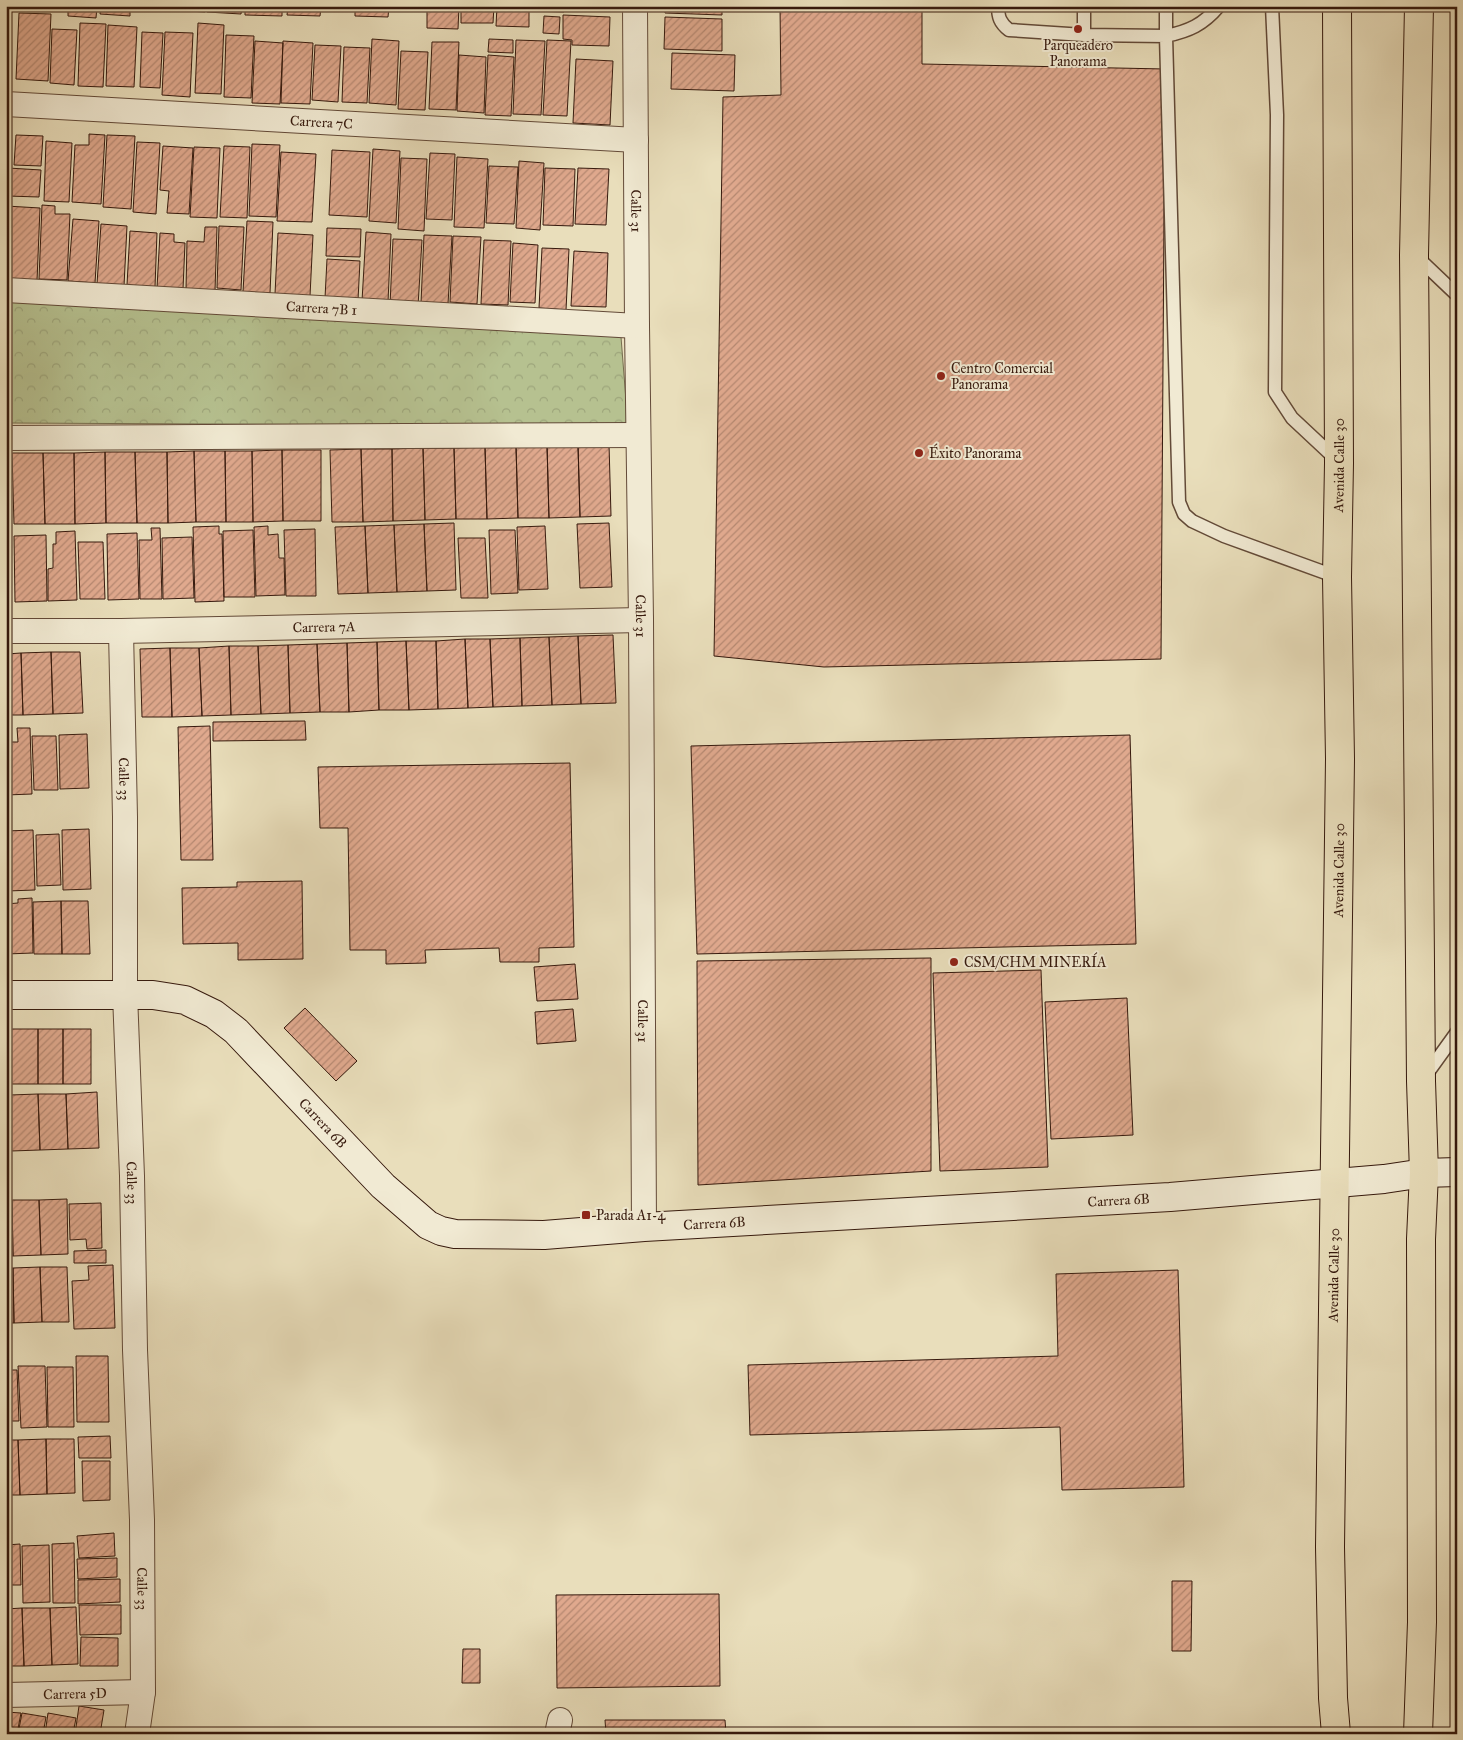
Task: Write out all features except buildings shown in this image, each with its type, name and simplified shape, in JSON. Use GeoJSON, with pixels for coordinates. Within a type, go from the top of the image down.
{"type":"FeatureCollection","features":[{"type":"Feature","properties":{"kind":"highway","name":"Avenida Calle 30"},"geometry":{"type":"LineString","coordinates":[[1336,1734],[1332,1698],[1330,1547],[1340,759],[1337,577],[1339,463],[1337,6]]}},
{"type":"Feature","properties":{"kind":"highway"},"geometry":{"type":"LineString","coordinates":[[1418,1734],[1422,1622],[1421,1239],[1424,1173],[1421,1081],[1414,255],[1419,6]]}},
{"type":"Feature","properties":{"kind":"street","name":"Calle 31"},"geometry":{"type":"LineString","coordinates":[[635,6],[644,1227]]}},
{"type":"Feature","properties":{"kind":"street","name":"Carrera 7C"},"geometry":{"type":"LineString","coordinates":[[6,104],[636,140]]}},
{"type":"Feature","properties":{"kind":"street","name":"Carrera 7B 1"},"geometry":{"type":"LineString","coordinates":[[6,290],[637,326]]}},
{"type":"Feature","properties":{"kind":"street"},"geometry":{"type":"LineString","coordinates":[[6,438],[638,435]]}},
{"type":"Feature","properties":{"kind":"street","name":"Carrera 7A"},"geometry":{"type":"LineString","coordinates":[[6,631],[120,632],[641,620]]}},
{"type":"Feature","properties":{"kind":"street","name":"Calle 33"},"geometry":{"type":"LineString","coordinates":[[120,632],[124,817],[124,994],[132,1176],[134,1350],[142,1520],[143,1692],[137,1734]]}},
{"type":"Feature","properties":{"kind":"street","name":"Carrera 6B"},"geometry":{"type":"LineString","coordinates":[[6,995],[153,995],[184,1000],[214,1014],[236,1031],[382,1186],[428,1225],[455,1234],[544,1235],[644,1227],[1170,1197],[1384,1180],[1424,1173],[1457,1172]]}},
{"type":"Feature","properties":{"kind":"street","name":"Carrera 5D"},"geometry":{"type":"LineString","coordinates":[[6,1695],[143,1692]]}},
{"type":"Feature","properties":{"kind":"lane"},"geometry":{"type":"LineString","coordinates":[[998,6],[998,17],[1002,25],[1008,30],[1084,35],[1166,36],[1186,31],[1203,21],[1218,6]]}},
{"type":"Feature","properties":{"kind":"lane"},"geometry":{"type":"LineString","coordinates":[[1084,6],[1084,35]]}},
{"type":"Feature","properties":{"kind":"lane"},"geometry":{"type":"LineString","coordinates":[[1166,6],[1179,502],[1184,514],[1192,521],[1224,536],[1337,577]]}},
{"type":"Feature","properties":{"kind":"lane"},"geometry":{"type":"LineString","coordinates":[[1272,6],[1277,115],[1274,392],[1292,418],[1339,463]]}},
{"type":"Feature","properties":{"kind":"lane"},"geometry":{"type":"LineString","coordinates":[[1414,255],[1457,295]]}},
{"type":"Feature","properties":{"kind":"lane"},"geometry":{"type":"LineString","coordinates":[[1421,1081],[1457,1032]]}},
{"type":"Feature","properties":{"kind":"green space"},"geometry":{"type":"Polygon","coordinates":[[[6,300],[621,337],[628,426],[6,423],[6,300]]]}},
{"type":"Feature","properties":{"kind":"place","name":"Parqueadero Panorama"},"geometry":{"type":"Point","coordinates":[1078,29]}},
{"type":"Feature","properties":{"kind":"place","name":"Centro Comercial Panorama"},"geometry":{"type":"Point","coordinates":[941,376]}},
{"type":"Feature","properties":{"kind":"place","name":"Éxito Panorama"},"geometry":{"type":"Point","coordinates":[919,453]}},
{"type":"Feature","properties":{"kind":"place","name":"CSM/CHM MINERÍA"},"geometry":{"type":"Point","coordinates":[954,962]}},
{"type":"Feature","properties":{"kind":"place","name":"Parada A1-4"},"geometry":{"type":"Point","coordinates":[586,1215]}}]}
